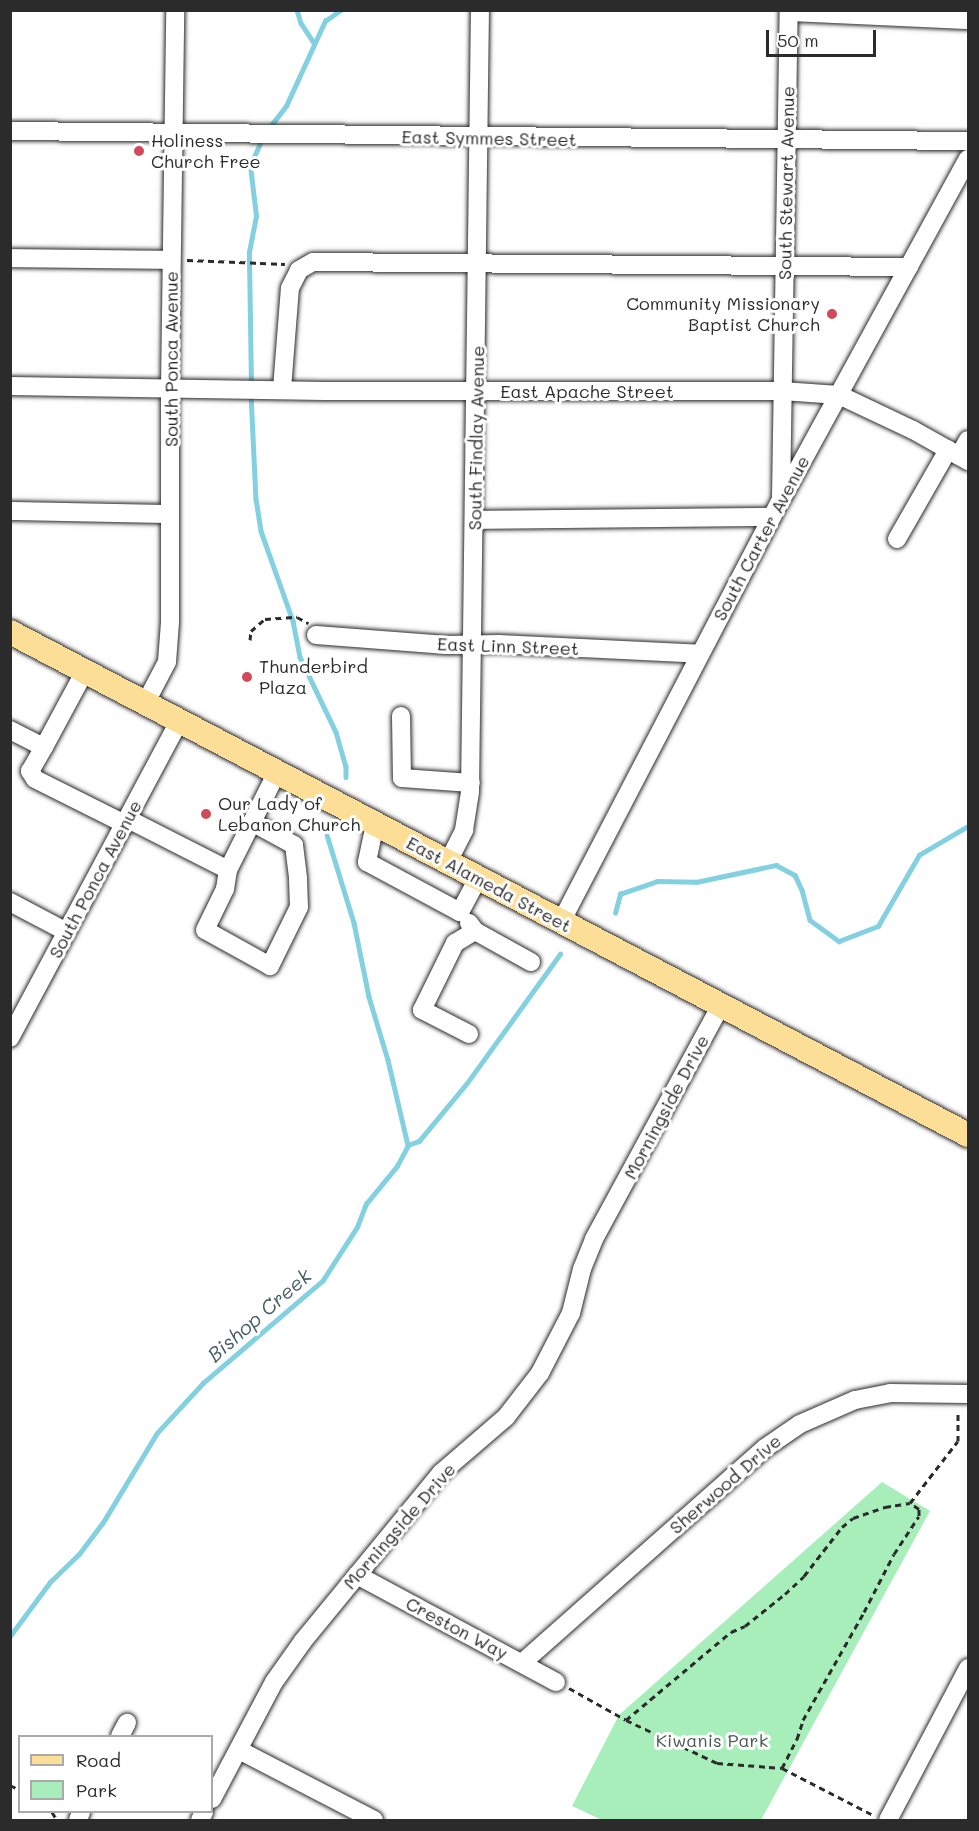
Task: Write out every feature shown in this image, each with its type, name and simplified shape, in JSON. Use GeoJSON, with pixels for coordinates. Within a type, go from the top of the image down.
{"type":"FeatureCollection","features":[{"type":"Feature","properties":{"kind":"main road","name":"East Alameda Street"},"geometry":{"type":"LineString","coordinates":[[10,632],[969,1135]]}},
{"type":"Feature","properties":{"kind":"street","name":"South Ponca Avenue"},"geometry":{"type":"LineString","coordinates":[[146,702],[178,639],[170,514],[170,387],[179,260],[172,134],[175,10]]}},
{"type":"Feature","properties":{"kind":"street"},"geometry":{"type":"LineString","coordinates":[[789,11],[969,20]]}},
{"type":"Feature","properties":{"kind":"street","name":"South Stewart Avenue"},"geometry":{"type":"LineString","coordinates":[[781,500],[789,11]]}},
{"type":"Feature","properties":{"kind":"street","name":"South Findlay Avenue"},"geometry":{"type":"LineString","coordinates":[[448,862],[464,830],[471,783],[480,15]]}},
{"type":"Feature","properties":{"kind":"street","name":"East Symmes Street"},"geometry":{"type":"LineString","coordinates":[[10,131],[479,138],[969,141]]}},
{"type":"Feature","properties":{"kind":"street","name":"South Carter Avenue"},"geometry":{"type":"LineString","coordinates":[[561,922],[781,500],[969,159]]}},
{"type":"Feature","properties":{"kind":"street"},"geometry":{"type":"LineString","coordinates":[[10,258],[179,260]]}},
{"type":"Feature","properties":{"kind":"street"},"geometry":{"type":"LineString","coordinates":[[282,389],[290,288],[294,278],[305,266],[326,261],[909,267]]}},
{"type":"Feature","properties":{"kind":"street","name":"East Apache Street"},"geometry":{"type":"LineString","coordinates":[[10,386],[782,391],[839,395],[860,403],[959,456]]}},
{"type":"Feature","properties":{"kind":"street"},"geometry":{"type":"LineString","coordinates":[[897,539],[969,440]]}},
{"type":"Feature","properties":{"kind":"street"},"geometry":{"type":"LineString","coordinates":[[10,511],[170,514]]}},
{"type":"Feature","properties":{"kind":"street"},"geometry":{"type":"LineString","coordinates":[[474,520],[772,517]]}},
{"type":"Feature","properties":{"kind":"street","name":"East Linn Street"},"geometry":{"type":"LineString","coordinates":[[315,635],[474,645],[700,654]]}},
{"type":"Feature","properties":{"kind":"street"},"geometry":{"type":"LineString","coordinates":[[85,671],[30,771],[35,779],[228,870]]}},
{"type":"Feature","properties":{"kind":"street"},"geometry":{"type":"LineString","coordinates":[[401,716],[402,778],[471,783]]}},
{"type":"Feature","properties":{"kind":"street","name":"South Ponca Avenue"},"geometry":{"type":"LineString","coordinates":[[10,1038],[180,720]]}},
{"type":"Feature","properties":{"kind":"street"},"geometry":{"type":"LineString","coordinates":[[10,730],[44,747]]}},
{"type":"Feature","properties":{"kind":"street"},"geometry":{"type":"LineString","coordinates":[[252,822],[294,845],[299,907],[270,966],[205,930],[225,889],[228,870],[252,822],[277,772]]}},
{"type":"Feature","properties":{"kind":"street"},"geometry":{"type":"LineString","coordinates":[[375,824],[367,862],[460,912],[475,932],[531,962]]}},
{"type":"Feature","properties":{"kind":"street"},"geometry":{"type":"LineString","coordinates":[[460,912],[478,878]]}},
{"type":"Feature","properties":{"kind":"street"},"geometry":{"type":"LineString","coordinates":[[10,902],[67,932]]}},
{"type":"Feature","properties":{"kind":"street"},"geometry":{"type":"LineString","coordinates":[[469,1034],[422,1010],[455,943],[475,932]]}},
{"type":"Feature","properties":{"kind":"street","name":"Morningside Drive"},"geometry":{"type":"LineString","coordinates":[[213,1797],[274,1682],[357,1575],[441,1473],[506,1417],[540,1373],[571,1312],[594,1239],[721,1005]]}},
{"type":"Feature","properties":{"kind":"street","name":"Sherwood Drive"},"geometry":{"type":"LineString","coordinates":[[522,1663],[784,1434],[821,1413],[855,1400],[890,1394],[963,1394]]}},
{"type":"Feature","properties":{"kind":"street","name":"Creston Way"},"geometry":{"type":"LineString","coordinates":[[357,1575],[556,1682]]}},
{"type":"Feature","properties":{"kind":"street"},"geometry":{"type":"LineString","coordinates":[[883,1819],[969,1668]]}},
{"type":"Feature","properties":{"kind":"street"},"geometry":{"type":"LineString","coordinates":[[239,1750],[374,1821]]}},
{"type":"Feature","properties":{"kind":"path"},"geometry":{"type":"LineString","coordinates":[[179,260],[305,266]]}},
{"type":"Feature","properties":{"kind":"path"},"geometry":{"type":"LineString","coordinates":[[250,640],[251,631],[260,621],[297,617]]}},
{"type":"Feature","properties":{"kind":"path"},"geometry":{"type":"LineString","coordinates":[[910,1503],[958,1441],[963,1394]]}},
{"type":"Feature","properties":{"kind":"path"},"geometry":{"type":"LineString","coordinates":[[626,1720],[731,1632],[745,1626],[785,1594],[804,1576],[842,1527],[853,1518],[885,1507],[910,1503],[919,1509],[919,1516],[894,1554],[803,1720],[797,1739],[782,1768]]}},
{"type":"Feature","properties":{"kind":"path"},"geometry":{"type":"LineString","coordinates":[[556,1682],[626,1720],[717,1763],[782,1768],[883,1819]]}},
{"type":"Feature","properties":{"kind":"green space","name":"Kiwanis Park"},"geometry":{"type":"Polygon","coordinates":[[[882,1482],[930,1511],[761,1820],[602,1820],[572,1806],[619,1715],[882,1482]]]}},
{"type":"Feature","properties":{"kind":"waterway"},"geometry":{"type":"LineString","coordinates":[[297,10],[301,23],[314,43]]}},
{"type":"Feature","properties":{"kind":"waterway"},"geometry":{"type":"LineString","coordinates":[[272,124],[286,106],[325,21],[341,10]]}},
{"type":"Feature","properties":{"kind":"waterway"},"geometry":{"type":"LineString","coordinates":[[251,386],[249,252],[256,216],[250,166],[260,144]]}},
{"type":"Feature","properties":{"kind":"waterway"},"geometry":{"type":"LineString","coordinates":[[251,394],[256,499],[261,531],[293,621],[300,657],[336,732],[346,766],[346,777]]}},
{"type":"Feature","properties":{"kind":"waterway","name":"Bishop Creek"},"geometry":{"type":"LineString","coordinates":[[615,913],[620,894],[657,881],[696,882],[776,865],[795,875],[802,890],[810,920],[839,941],[878,926],[919,855],[968,826]]}},
{"type":"Feature","properties":{"kind":"waterway"},"geometry":{"type":"LineString","coordinates":[[327,835],[354,923],[369,997],[388,1060],[408,1145]]}},
{"type":"Feature","properties":{"kind":"waterway","name":"Bishop Creek"},"geometry":{"type":"LineString","coordinates":[[408,1145],[419,1141],[467,1083],[560,954]]}},
{"type":"Feature","properties":{"kind":"waterway","name":"Bishop Creek"},"geometry":{"type":"LineString","coordinates":[[10,1636],[50,1582],[79,1554],[102,1524],[157,1433],[203,1383],[323,1280],[357,1227],[366,1204],[397,1166],[408,1145]]}},
{"type":"Feature","properties":{"kind":"place","name":"Holiness Church Free"},"geometry":{"type":"Point","coordinates":[139,151]}},
{"type":"Feature","properties":{"kind":"place","name":"Community Missionary Baptist Church"},"geometry":{"type":"Point","coordinates":[832,314]}},
{"type":"Feature","properties":{"kind":"place","name":"Thunderbird Plaza"},"geometry":{"type":"Point","coordinates":[247,677]}},
{"type":"Feature","properties":{"kind":"place","name":"Our Lady of Lebanon Church"},"geometry":{"type":"Point","coordinates":[206,814]}}]}
